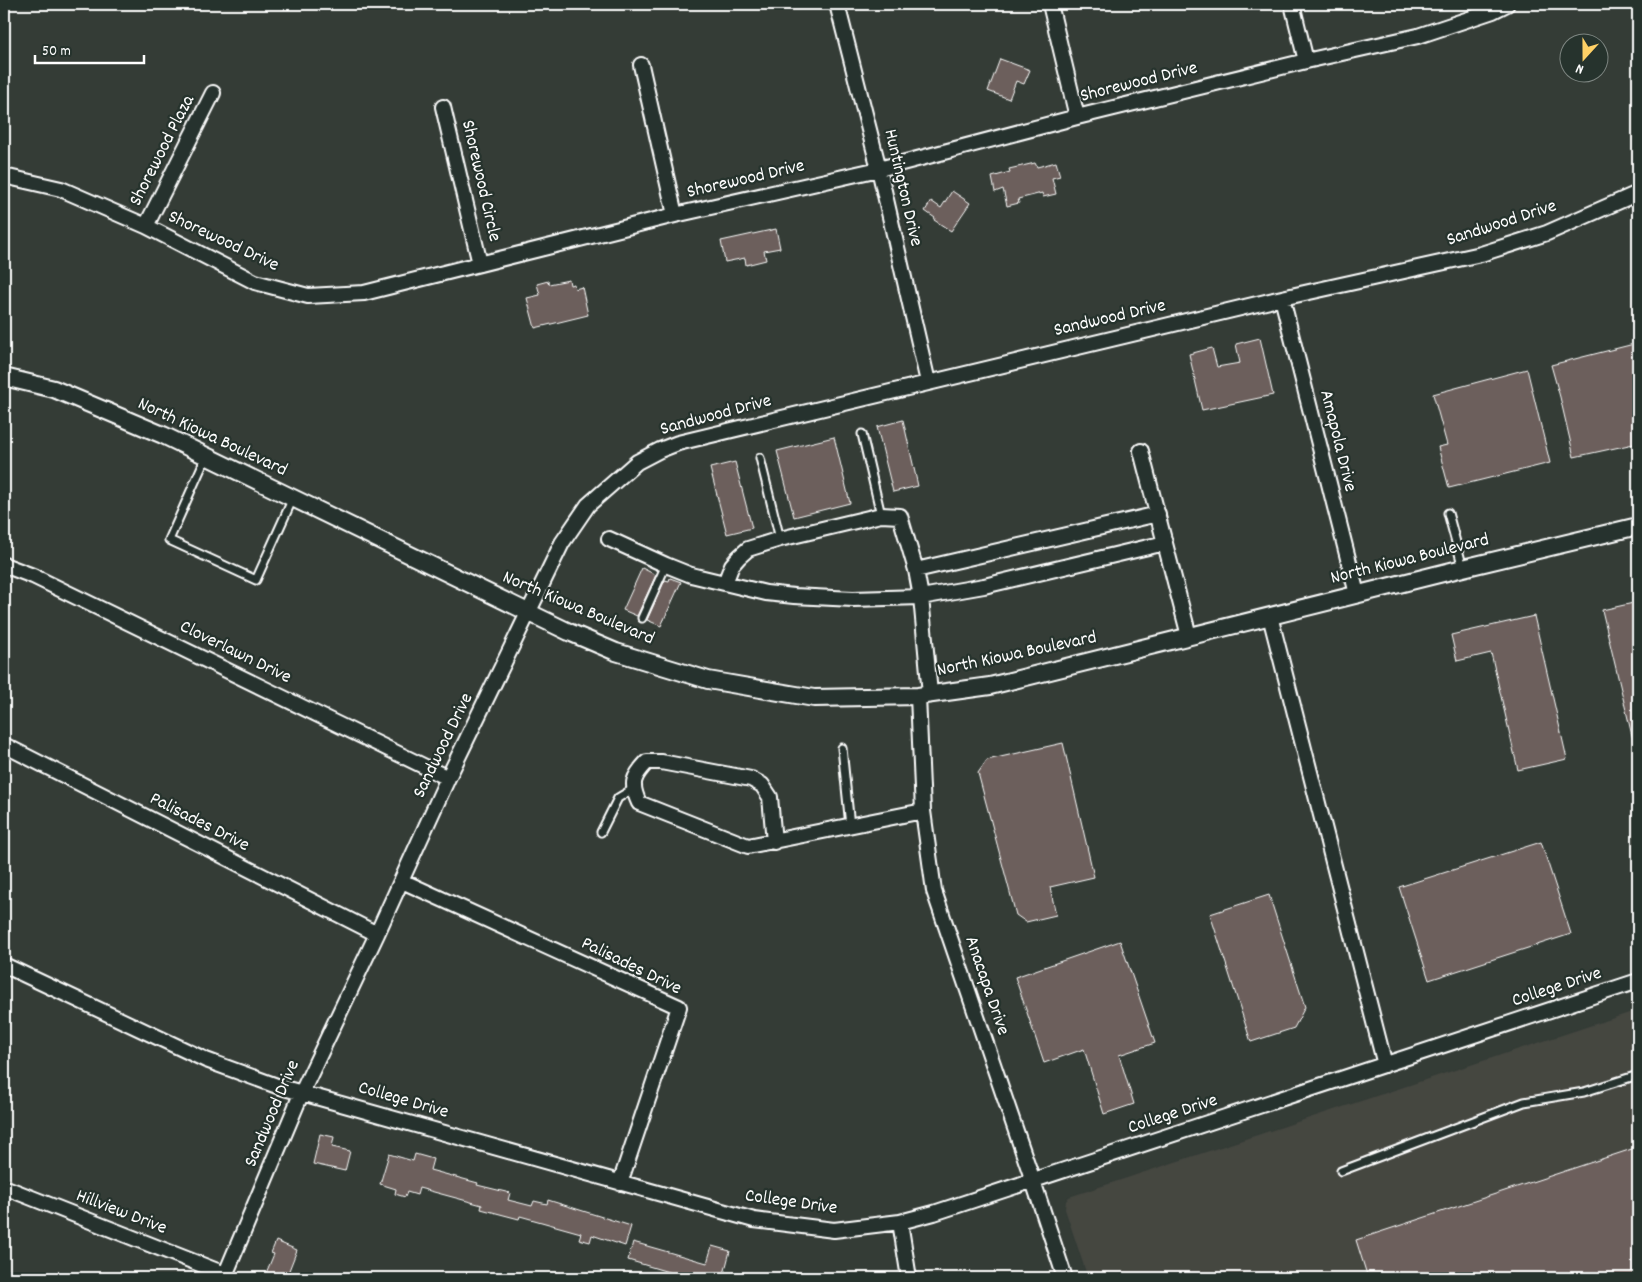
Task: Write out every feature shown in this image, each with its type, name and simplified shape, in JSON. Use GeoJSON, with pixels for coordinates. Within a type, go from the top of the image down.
{"type":"FeatureCollection","features":[{"type":"Feature","properties":{"kind":"street","name":"Huntington Drive"},"geometry":{"type":"LineString","coordinates":[[837,4],[879,169],[928,382]]}},
{"type":"Feature","properties":{"kind":"street"},"geometry":{"type":"LineString","coordinates":[[1050,4],[1077,118]]}},
{"type":"Feature","properties":{"kind":"street"},"geometry":{"type":"LineString","coordinates":[[1292,4],[1306,61]]}},
{"type":"Feature","properties":{"kind":"street","name":"Shorewood Drive"},"geometry":{"type":"LineString","coordinates":[[4,176],[61,189],[146,226],[255,282],[308,296],[364,293],[675,215],[879,169],[1306,61],[1418,36],[1493,11],[1508,4]]}},
{"type":"Feature","properties":{"kind":"street"},"geometry":{"type":"LineString","coordinates":[[641,65],[675,215]]}},
{"type":"Feature","properties":{"kind":"street","name":"Shorewood Plaza"},"geometry":{"type":"LineString","coordinates":[[146,226],[214,93]]}},
{"type":"Feature","properties":{"kind":"street","name":"Shorewood Circle"},"geometry":{"type":"LineString","coordinates":[[443,107],[480,264]]}},
{"type":"Feature","properties":{"kind":"street","name":"Sandwood Drive"},"geometry":{"type":"LineString","coordinates":[[224,1276],[302,1092],[402,881],[448,778],[530,613],[562,543],[588,505],[637,462],[678,443],[1282,298],[1481,254],[1547,233],[1638,193]]}},
{"type":"Feature","properties":{"kind":"street","name":"Amapola Drive"},"geometry":{"type":"LineString","coordinates":[[1282,298],[1357,594]]}},
{"type":"Feature","properties":{"kind":"street","name":"North Kiowa Boulevard"},"geometry":{"type":"LineString","coordinates":[[4,377],[54,389],[162,435],[530,613],[616,652],[708,680],[814,698],[924,695],[990,686],[1638,526]]}},
{"type":"Feature","properties":{"kind":"street"},"geometry":{"type":"LineString","coordinates":[[1141,451],[1189,636]]}},
{"type":"Feature","properties":{"kind":"street"},"geometry":{"type":"LineString","coordinates":[[916,570],[1158,514]]}},
{"type":"Feature","properties":{"kind":"street"},"geometry":{"type":"LineString","coordinates":[[725,583],[732,566],[748,549],[780,538],[881,515]]}},
{"type":"Feature","properties":{"kind":"street","name":"Anacapa Drive"},"geometry":{"type":"LineString","coordinates":[[881,515],[900,516],[916,570],[921,597],[924,695],[923,811],[934,891],[1065,1278]]}},
{"type":"Feature","properties":{"kind":"street"},"geometry":{"type":"LineString","coordinates":[[609,539],[691,575],[766,593],[853,598],[921,597],[984,586],[1165,543]]}},
{"type":"Feature","properties":{"kind":"street","name":"Cloverlawn Drive"},"geometry":{"type":"LineString","coordinates":[[4,566],[34,576],[448,778]]}},
{"type":"Feature","properties":{"kind":"street"},"geometry":{"type":"LineString","coordinates":[[1270,616],[1385,1065]]}},
{"type":"Feature","properties":{"kind":"street","name":"Palisades Drive"},"geometry":{"type":"LineString","coordinates":[[4,745],[377,934]]}},
{"type":"Feature","properties":{"kind":"street"},"geometry":{"type":"LineString","coordinates":[[774,842],[770,797],[762,785],[751,779],[661,762],[647,762],[636,773],[633,789],[639,803],[748,846],[774,842],[923,811]]}},
{"type":"Feature","properties":{"kind":"street","name":"Palisades Drive"},"geometry":{"type":"LineString","coordinates":[[402,881],[679,1007],[620,1183]]}},
{"type":"Feature","properties":{"kind":"street","name":"College Drive"},"geometry":{"type":"LineString","coordinates":[[4,965],[206,1060],[261,1081],[754,1220],[834,1230],[900,1222],[1638,981]]}},
{"type":"Feature","properties":{"kind":"street","name":"Hillview Drive"},"geometry":{"type":"LineString","coordinates":[[4,1187],[224,1276]]}},
{"type":"Feature","properties":{"kind":"street"},"geometry":{"type":"LineString","coordinates":[[900,1222],[910,1278]]}},
{"type":"Feature","properties":{"kind":"lane"},"geometry":{"type":"LineString","coordinates":[[862,434],[881,515]]}},
{"type":"Feature","properties":{"kind":"lane"},"geometry":{"type":"LineString","coordinates":[[206,456],[169,540],[256,580],[293,498]]}},
{"type":"Feature","properties":{"kind":"lane"},"geometry":{"type":"LineString","coordinates":[[760,458],[780,538]]}},
{"type":"Feature","properties":{"kind":"lane"},"geometry":{"type":"LineString","coordinates":[[1448,513],[1463,568]]}},
{"type":"Feature","properties":{"kind":"lane"},"geometry":{"type":"LineString","coordinates":[[642,618],[666,565]]}},
{"type":"Feature","properties":{"kind":"lane"},"geometry":{"type":"LineString","coordinates":[[842,748],[850,826]]}},
{"type":"Feature","properties":{"kind":"lane"},"geometry":{"type":"LineString","coordinates":[[601,832],[618,798],[633,789]]}},
{"type":"Feature","properties":{"kind":"lane"},"geometry":{"type":"LineString","coordinates":[[1341,1171],[1524,1102],[1584,1092],[1638,1074]]}},
{"type":"Feature","properties":{"kind":"shaded area"},"geometry":{"type":"Polygon","coordinates":[[[1638,1010],[1638,1278],[1088,1278],[1065,1209],[1066,1201],[1069,1197],[1638,1010]]]}},
{"type":"Feature","properties":{"kind":"building"},"geometry":{"type":"Polygon","coordinates":[[[1000,59],[1030,70],[1024,84],[1016,81],[1009,99],[988,91],[1000,59]]]}},
{"type":"Feature","properties":{"kind":"building"},"geometry":{"type":"Polygon","coordinates":[[[1056,162],[1060,176],[1052,178],[1056,194],[1043,197],[1042,193],[1018,199],[1019,203],[1007,206],[1003,189],[995,192],[992,177],[1010,172],[1009,169],[1035,163],[1037,167],[1056,162]]]}},
{"type":"Feature","properties":{"kind":"building"},"geometry":{"type":"Polygon","coordinates":[[[952,191],[970,203],[951,231],[934,220],[935,218],[925,211],[931,201],[941,208],[952,191]]]}},
{"type":"Feature","properties":{"kind":"building"},"geometry":{"type":"Polygon","coordinates":[[[776,229],[780,248],[764,251],[766,260],[746,265],[745,258],[725,262],[721,241],[776,229]]]}},
{"type":"Feature","properties":{"kind":"building"},"geometry":{"type":"Polygon","coordinates":[[[569,280],[570,285],[574,284],[575,289],[582,287],[588,315],[535,328],[527,298],[540,295],[537,284],[548,281],[549,284],[569,280]]]}},
{"type":"Feature","properties":{"kind":"building"},"geometry":{"type":"Polygon","coordinates":[[[1260,338],[1273,395],[1202,410],[1189,354],[1212,348],[1217,367],[1240,363],[1236,344],[1260,338]]]}},
{"type":"Feature","properties":{"kind":"building"},"geometry":{"type":"Polygon","coordinates":[[[1638,343],[1638,443],[1574,457],[1551,365],[1638,343]]]}},
{"type":"Feature","properties":{"kind":"building"},"geometry":{"type":"Polygon","coordinates":[[[1527,369],[1550,463],[1449,488],[1438,447],[1447,445],[1433,394],[1527,369]]]}},
{"type":"Feature","properties":{"kind":"building"},"geometry":{"type":"Polygon","coordinates":[[[903,420],[918,486],[893,492],[877,427],[903,420]]]}},
{"type":"Feature","properties":{"kind":"building"},"geometry":{"type":"Polygon","coordinates":[[[834,437],[850,503],[794,517],[777,451],[834,437]]]}},
{"type":"Feature","properties":{"kind":"building"},"geometry":{"type":"Polygon","coordinates":[[[735,462],[752,528],[727,534],[710,468],[735,462]]]}},
{"type":"Feature","properties":{"kind":"building"},"geometry":{"type":"Polygon","coordinates":[[[642,568],[656,575],[637,616],[623,610],[642,568]]]}},
{"type":"Feature","properties":{"kind":"building"},"geometry":{"type":"Polygon","coordinates":[[[670,578],[681,582],[661,626],[647,620],[665,580],[669,581],[670,578]]]}},
{"type":"Feature","properties":{"kind":"building"},"geometry":{"type":"Polygon","coordinates":[[[1638,602],[1638,744],[1634,744],[1602,610],[1638,602]]]}},
{"type":"Feature","properties":{"kind":"building"},"geometry":{"type":"Polygon","coordinates":[[[1534,616],[1567,759],[1518,770],[1491,653],[1457,661],[1451,635],[1534,616]]]}},
{"type":"Feature","properties":{"kind":"building"},"geometry":{"type":"Polygon","coordinates":[[[1063,743],[1094,877],[1050,887],[1056,915],[1026,922],[1016,915],[978,773],[987,760],[1063,743]]]}},
{"type":"Feature","properties":{"kind":"building"},"geometry":{"type":"Polygon","coordinates":[[[1541,842],[1571,934],[1429,980],[1399,887],[1541,842]]]}},
{"type":"Feature","properties":{"kind":"building"},"geometry":{"type":"Polygon","coordinates":[[[1269,895],[1305,1007],[1294,1028],[1251,1042],[1210,914],[1269,895]]]}},
{"type":"Feature","properties":{"kind":"building"},"geometry":{"type":"Polygon","coordinates":[[[1120,941],[1155,1043],[1119,1055],[1134,1104],[1104,1114],[1084,1049],[1044,1063],[1015,977],[1120,941]]]}},
{"type":"Feature","properties":{"kind":"building"},"geometry":{"type":"Polygon","coordinates":[[[320,1134],[334,1137],[332,1147],[350,1151],[345,1171],[313,1164],[320,1134]]]}},
{"type":"Feature","properties":{"kind":"building"},"geometry":{"type":"Polygon","coordinates":[[[1638,1147],[1638,1278],[1368,1278],[1356,1240],[1638,1147]]]}},
{"type":"Feature","properties":{"kind":"building"},"geometry":{"type":"Polygon","coordinates":[[[389,1154],[413,1161],[415,1154],[433,1159],[430,1170],[510,1193],[508,1200],[532,1206],[534,1201],[547,1204],[548,1200],[631,1226],[625,1246],[592,1235],[590,1242],[579,1239],[581,1233],[520,1216],[519,1219],[481,1209],[482,1205],[419,1188],[417,1195],[407,1192],[405,1197],[395,1194],[396,1189],[380,1184],[389,1154]]]}},
{"type":"Feature","properties":{"kind":"building"},"geometry":{"type":"Polygon","coordinates":[[[276,1241],[297,1250],[286,1278],[264,1278],[274,1254],[271,1253],[276,1241]]]}},
{"type":"Feature","properties":{"kind":"building"},"geometry":{"type":"Polygon","coordinates":[[[633,1242],[707,1263],[712,1246],[730,1251],[723,1278],[682,1278],[682,1276],[628,1260],[633,1242]]]}}]}
